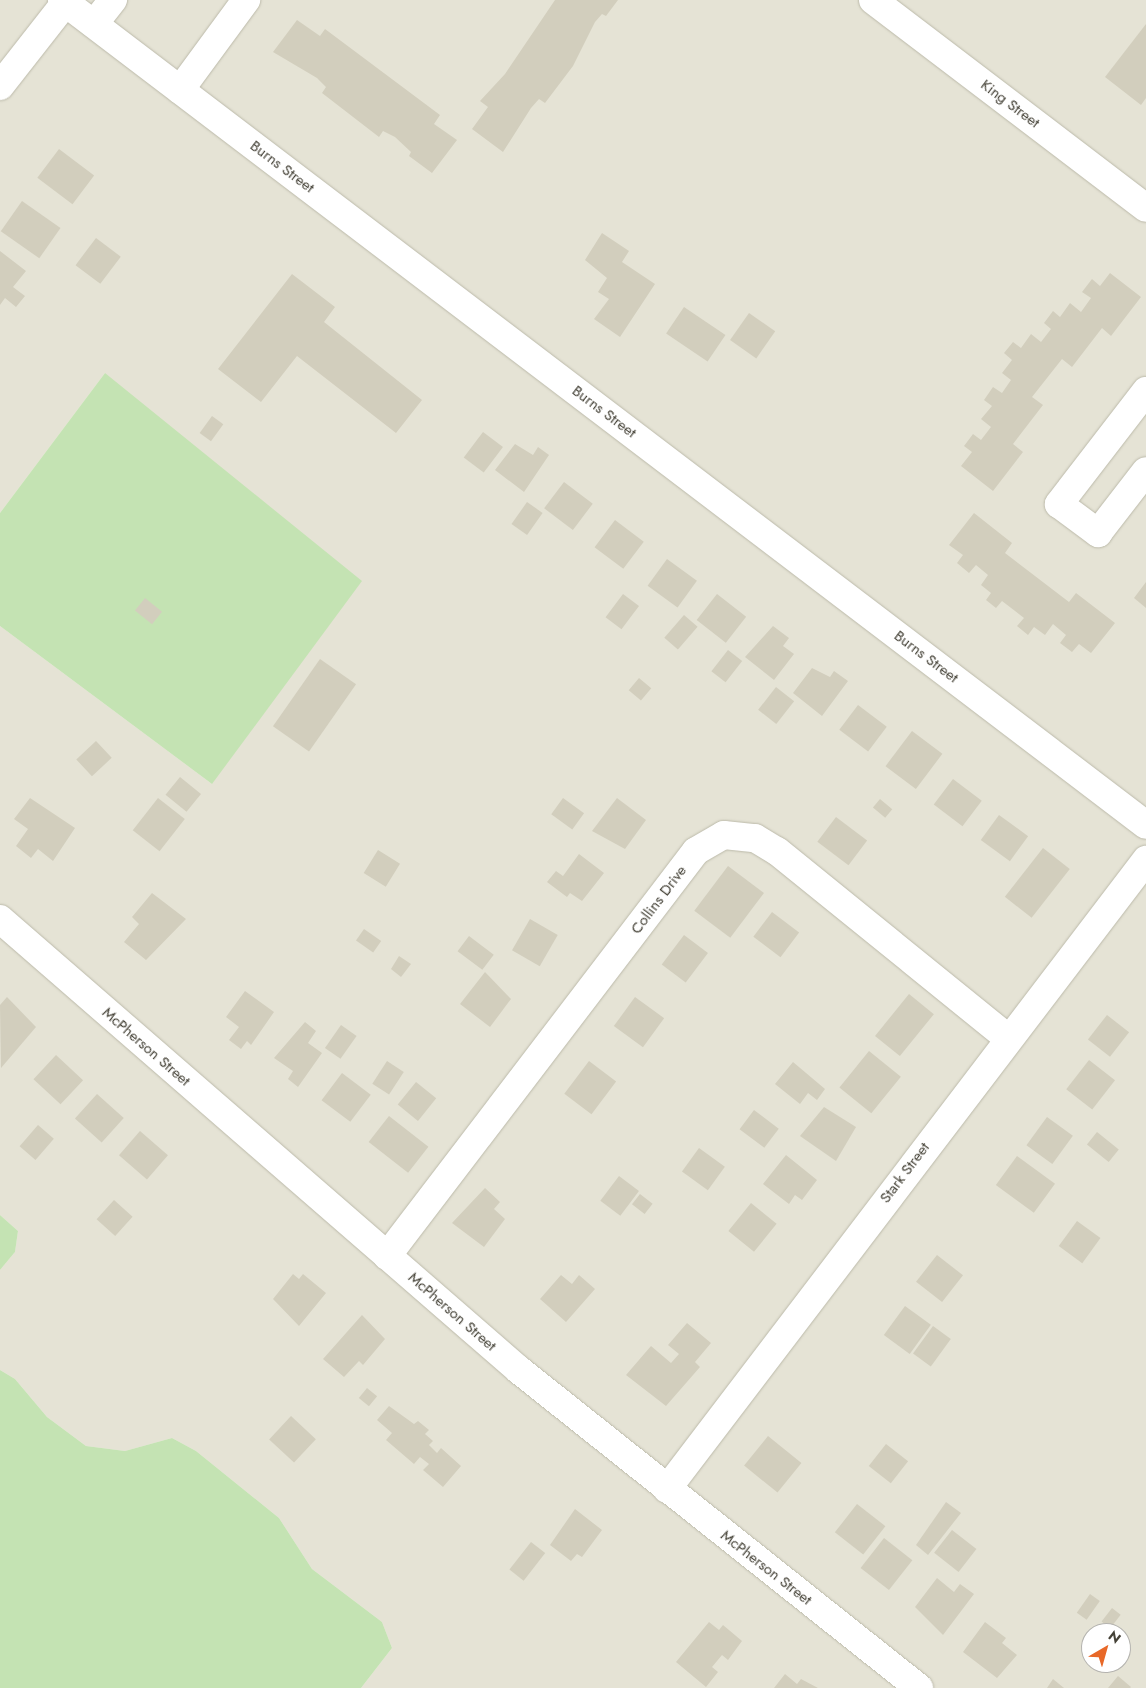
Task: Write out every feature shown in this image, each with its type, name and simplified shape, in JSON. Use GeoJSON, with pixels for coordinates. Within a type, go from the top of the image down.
{"type":"FeatureCollection","features":[{"type":"Feature","properties":{"kind":"street"},"geometry":{"type":"LineString","coordinates":[[94,24],[113,0]]}},
{"type":"Feature","properties":{"kind":"street"},"geometry":{"type":"LineString","coordinates":[[180,90],[246,0]]}},
{"type":"Feature","properties":{"kind":"street"},"geometry":{"type":"LineString","coordinates":[[0,86],[63,1]]}},
{"type":"Feature","properties":{"kind":"street","name":"Burns Street"},"geometry":{"type":"LineString","coordinates":[[63,1],[1146,825]]}},
{"type":"Feature","properties":{"kind":"street","name":"King Street"},"geometry":{"type":"LineString","coordinates":[[880,2],[1146,208]]}},
{"type":"Feature","properties":{"kind":"street"},"geometry":{"type":"LineString","coordinates":[[1146,391],[1059,504],[1098,533],[1146,471]]}},
{"type":"Feature","properties":{"kind":"street","name":"Collins Drive"},"geometry":{"type":"LineString","coordinates":[[387,1256],[696,851],[724,834],[755,838],[777,851],[1007,1037]]}},
{"type":"Feature","properties":{"kind":"street","name":"Stark Street"},"geometry":{"type":"LineString","coordinates":[[667,1489],[1007,1037],[1146,860]]}},
{"type":"Feature","properties":{"kind":"street","name":"McPherson Street"},"geometry":{"type":"LineString","coordinates":[[0,919],[387,1256],[667,1489],[919,1688]]}},
{"type":"Feature","properties":{"kind":"shaded area"},"geometry":{"type":"Polygon","coordinates":[[[0,0],[1146,0],[1146,1688],[361,1688],[392,1648],[382,1622],[312,1569],[279,1518],[196,1451],[172,1438],[125,1451],[86,1446],[47,1417],[15,1379],[0,1370],[0,1270],[15,1252],[18,1231],[0,1215],[0,626],[212,784],[105,373],[0,513],[0,0]]]}},
{"type":"Feature","properties":{"kind":"green space"},"geometry":{"type":"Polygon","coordinates":[[[105,373],[362,581],[212,784],[0,626],[0,513],[105,373]]]}},
{"type":"Feature","properties":{"kind":"green space"},"geometry":{"type":"Polygon","coordinates":[[[0,1215],[18,1231],[15,1252],[0,1270],[0,1215]]]}},
{"type":"Feature","properties":{"kind":"green space"},"geometry":{"type":"Polygon","coordinates":[[[0,1370],[15,1379],[47,1417],[86,1446],[125,1451],[172,1438],[196,1451],[279,1518],[312,1569],[382,1622],[392,1648],[361,1688],[0,1688],[0,1370]]]}},
{"type":"Feature","properties":{"kind":"building"},"geometry":{"type":"Polygon","coordinates":[[[555,0],[618,0],[606,16],[602,14],[595,22],[573,66],[545,103],[539,99],[531,108],[503,152],[472,129],[488,107],[480,101],[505,74],[555,0]]]}},
{"type":"Feature","properties":{"kind":"building"},"geometry":{"type":"Polygon","coordinates":[[[297,20],[320,36],[325,29],[440,115],[434,124],[457,140],[432,173],[409,156],[411,152],[395,137],[383,131],[379,137],[322,93],[326,87],[317,78],[273,52],[297,20]]]}},
{"type":"Feature","properties":{"kind":"building"},"geometry":{"type":"Polygon","coordinates":[[[1146,24],[1146,98],[1141,105],[1105,77],[1146,24]]]}},
{"type":"Feature","properties":{"kind":"building"},"geometry":{"type":"Polygon","coordinates":[[[59,149],[94,175],[72,204],[37,178],[59,149]]]}},
{"type":"Feature","properties":{"kind":"building"},"geometry":{"type":"Polygon","coordinates":[[[22,201],[61,228],[39,258],[1,231],[22,201]]]}},
{"type":"Feature","properties":{"kind":"building"},"geometry":{"type":"Polygon","coordinates":[[[602,233],[629,251],[622,262],[655,284],[620,337],[594,319],[609,299],[598,292],[607,278],[585,260],[602,233]]]}},
{"type":"Feature","properties":{"kind":"building"},"geometry":{"type":"Polygon","coordinates":[[[96,238],[121,257],[100,284],[76,265],[96,238]]]}},
{"type":"Feature","properties":{"kind":"building"},"geometry":{"type":"Polygon","coordinates":[[[0,251],[26,271],[13,287],[25,296],[16,307],[5,298],[0,305],[0,251]]]}},
{"type":"Feature","properties":{"kind":"building"},"geometry":{"type":"Polygon","coordinates":[[[1110,273],[1141,297],[1111,336],[1102,328],[1072,367],[1062,359],[1032,397],[1043,405],[1013,444],[1023,452],[993,491],[961,466],[972,452],[964,446],[973,434],[981,440],[991,427],[981,419],[992,406],[984,400],[993,387],[1002,393],[1011,380],[1002,373],[1012,360],[1004,353],[1013,342],[1021,348],[1031,334],[1041,342],[1051,329],[1044,323],[1053,311],[1060,317],[1070,303],[1081,312],[1091,298],[1082,292],[1092,279],[1100,286],[1110,273]]]}},
{"type":"Feature","properties":{"kind":"building"},"geometry":{"type":"Polygon","coordinates":[[[292,274],[335,307],[324,322],[422,400],[396,433],[297,356],[261,402],[218,369],[292,274]]]}},
{"type":"Feature","properties":{"kind":"building"},"geometry":{"type":"Polygon","coordinates":[[[684,307],[725,335],[708,361],[666,334],[684,307]]]}},
{"type":"Feature","properties":{"kind":"building"},"geometry":{"type":"Polygon","coordinates":[[[749,313],[775,331],[756,358],[730,340],[749,313]]]}},
{"type":"Feature","properties":{"kind":"building"},"geometry":{"type":"Polygon","coordinates":[[[212,416],[223,424],[211,441],[200,433],[212,416]]]}},
{"type":"Feature","properties":{"kind":"building"},"geometry":{"type":"Polygon","coordinates":[[[483,432],[503,447],[484,473],[464,458],[483,432]]]}},
{"type":"Feature","properties":{"kind":"building"},"geometry":{"type":"Polygon","coordinates":[[[515,444],[533,455],[538,447],[549,455],[524,492],[495,470],[515,444]]]}},
{"type":"Feature","properties":{"kind":"building"},"geometry":{"type":"Polygon","coordinates":[[[564,482],[593,504],[573,530],[544,508],[564,482]]]}},
{"type":"Feature","properties":{"kind":"building"},"geometry":{"type":"Polygon","coordinates":[[[527,502],[543,513],[527,535],[512,524],[527,502]]]}},
{"type":"Feature","properties":{"kind":"building"},"geometry":{"type":"Polygon","coordinates":[[[974,513],[1012,543],[1005,553],[1069,602],[1076,593],[1115,623],[1091,653],[1079,644],[1072,652],[1060,643],[1066,635],[1053,624],[1045,635],[1034,627],[1028,635],[1017,626],[1024,618],[1002,601],[996,608],[986,600],[991,593],[981,585],[988,575],[976,565],[969,573],[957,563],[963,555],[949,545],[974,513]]]}},
{"type":"Feature","properties":{"kind":"building"},"geometry":{"type":"Polygon","coordinates":[[[615,520],[644,542],[623,569],[595,547],[615,520]]]}},
{"type":"Feature","properties":{"kind":"building"},"geometry":{"type":"Polygon","coordinates":[[[667,559],[697,581],[678,607],[648,586],[667,559]]]}},
{"type":"Feature","properties":{"kind":"building"},"geometry":{"type":"Polygon","coordinates":[[[1146,582],[1146,608],[1134,598],[1146,582]]]}},
{"type":"Feature","properties":{"kind":"building"},"geometry":{"type":"Polygon","coordinates":[[[623,594],[639,606],[622,629],[606,617],[623,594]]]}},
{"type":"Feature","properties":{"kind":"building"},"geometry":{"type":"Polygon","coordinates":[[[717,594],[746,617],[726,643],[697,620],[717,594]]]}},
{"type":"Feature","properties":{"kind":"building"},"geometry":{"type":"Polygon","coordinates":[[[145,598],[162,612],[152,624],[135,610],[145,598]]]}},
{"type":"Feature","properties":{"kind":"building"},"geometry":{"type":"Polygon","coordinates":[[[684,615],[698,627],[678,649],[664,638],[684,615]]]}},
{"type":"Feature","properties":{"kind":"building"},"geometry":{"type":"Polygon","coordinates":[[[773,626],[789,638],[783,646],[794,654],[774,680],[745,657],[773,626]]]}},
{"type":"Feature","properties":{"kind":"building"},"geometry":{"type":"Polygon","coordinates":[[[728,650],[742,661],[726,682],[711,671],[728,650]]]}},
{"type":"Feature","properties":{"kind":"building"},"geometry":{"type":"Polygon","coordinates":[[[320,659],[356,684],[309,751],[273,726],[320,659]]]}},
{"type":"Feature","properties":{"kind":"building"},"geometry":{"type":"Polygon","coordinates":[[[812,668],[830,677],[834,671],[848,681],[822,716],[793,693],[812,668]]]}},
{"type":"Feature","properties":{"kind":"building"},"geometry":{"type":"Polygon","coordinates":[[[639,678],[651,688],[641,701],[629,690],[639,678]]]}},
{"type":"Feature","properties":{"kind":"building"},"geometry":{"type":"Polygon","coordinates":[[[776,687],[794,701],[776,724],[758,710],[776,687]]]}},
{"type":"Feature","properties":{"kind":"building"},"geometry":{"type":"Polygon","coordinates":[[[858,705],[887,727],[868,751],[839,730],[858,705]]]}},
{"type":"Feature","properties":{"kind":"building"},"geometry":{"type":"Polygon","coordinates":[[[912,731],[942,754],[916,789],[886,766],[912,731]]]}},
{"type":"Feature","properties":{"kind":"building"},"geometry":{"type":"Polygon","coordinates":[[[96,741],[112,758],[92,776],[76,759],[96,741]]]}},
{"type":"Feature","properties":{"kind":"building"},"geometry":{"type":"Polygon","coordinates":[[[180,777],[201,794],[187,812],[166,795],[180,777]]]}},
{"type":"Feature","properties":{"kind":"building"},"geometry":{"type":"Polygon","coordinates":[[[953,779],[982,801],[962,826],[934,805],[953,779]]]}},
{"type":"Feature","properties":{"kind":"building"},"geometry":{"type":"Polygon","coordinates":[[[30,798],[75,828],[53,861],[38,849],[31,858],[16,846],[28,829],[14,819],[30,798]]]}},
{"type":"Feature","properties":{"kind":"building"},"geometry":{"type":"Polygon","coordinates":[[[158,798],[185,819],[160,851],[133,830],[158,798]]]}},
{"type":"Feature","properties":{"kind":"building"},"geometry":{"type":"Polygon","coordinates":[[[563,798],[584,813],[572,829],[551,814],[563,798]]]}},
{"type":"Feature","properties":{"kind":"building"},"geometry":{"type":"Polygon","coordinates":[[[617,798],[646,820],[625,849],[592,831],[617,798]]]}},
{"type":"Feature","properties":{"kind":"building"},"geometry":{"type":"Polygon","coordinates":[[[880,799],[892,809],[885,818],[873,807],[880,799]]]}},
{"type":"Feature","properties":{"kind":"building"},"geometry":{"type":"Polygon","coordinates":[[[999,815],[1028,836],[1010,861],[981,840],[999,815]]]}},
{"type":"Feature","properties":{"kind":"building"},"geometry":{"type":"Polygon","coordinates":[[[836,817],[867,840],[848,865],[817,842],[836,817]]]}},
{"type":"Feature","properties":{"kind":"building"},"geometry":{"type":"Polygon","coordinates":[[[1043,848],[1070,869],[1032,918],[1005,897],[1043,848]]]}},
{"type":"Feature","properties":{"kind":"building"},"geometry":{"type":"Polygon","coordinates":[[[378,850],[400,864],[386,887],[364,873],[378,850]]]}},
{"type":"Feature","properties":{"kind":"building"},"geometry":{"type":"Polygon","coordinates":[[[579,854],[604,873],[582,901],[570,893],[567,897],[547,882],[556,871],[563,876],[579,854]]]}},
{"type":"Feature","properties":{"kind":"building"},"geometry":{"type":"Polygon","coordinates":[[[728,866],[764,893],[730,938],[694,911],[728,866]]]}},
{"type":"Feature","properties":{"kind":"building"},"geometry":{"type":"Polygon","coordinates":[[[152,893],[186,919],[146,960],[124,942],[139,924],[132,917],[152,893]]]}},
{"type":"Feature","properties":{"kind":"building"},"geometry":{"type":"Polygon","coordinates":[[[772,912],[799,932],[780,957],[753,937],[772,912]]]}},
{"type":"Feature","properties":{"kind":"building"},"geometry":{"type":"Polygon","coordinates":[[[530,919],[558,935],[540,966],[512,950],[530,919]]]}},
{"type":"Feature","properties":{"kind":"building"},"geometry":{"type":"Polygon","coordinates":[[[364,929],[381,941],[373,953],[356,940],[364,929]]]}},
{"type":"Feature","properties":{"kind":"building"},"geometry":{"type":"Polygon","coordinates":[[[684,935],[708,953],[686,983],[662,965],[684,935]]]}},
{"type":"Feature","properties":{"kind":"building"},"geometry":{"type":"Polygon","coordinates":[[[469,936],[494,955],[482,970],[458,951],[469,936]]]}},
{"type":"Feature","properties":{"kind":"building"},"geometry":{"type":"Polygon","coordinates":[[[399,956],[411,964],[401,977],[391,969],[399,956]]]}},
{"type":"Feature","properties":{"kind":"building"},"geometry":{"type":"Polygon","coordinates":[[[485,972],[511,999],[490,1027],[460,1004],[485,972]]]}},
{"type":"Feature","properties":{"kind":"building"},"geometry":{"type":"Polygon","coordinates":[[[245,991],[274,1012],[251,1045],[247,1041],[241,1049],[229,1040],[239,1027],[226,1017],[245,991]]]}},
{"type":"Feature","properties":{"kind":"building"},"geometry":{"type":"Polygon","coordinates":[[[909,994],[934,1014],[900,1056],[875,1036],[909,994]]]}},
{"type":"Feature","properties":{"kind":"building"},"geometry":{"type":"Polygon","coordinates":[[[7,997],[36,1027],[1,1068],[0,1005],[7,997]]]}},
{"type":"Feature","properties":{"kind":"building"},"geometry":{"type":"Polygon","coordinates":[[[635,997],[664,1018],[643,1047],[614,1026],[635,997]]]}},
{"type":"Feature","properties":{"kind":"building"},"geometry":{"type":"Polygon","coordinates":[[[1107,1015],[1129,1032],[1110,1057],[1088,1039],[1107,1015]]]}},
{"type":"Feature","properties":{"kind":"building"},"geometry":{"type":"Polygon","coordinates":[[[305,1022],[316,1031],[308,1043],[322,1053],[298,1087],[288,1079],[293,1071],[274,1058],[305,1022]]]}},
{"type":"Feature","properties":{"kind":"building"},"geometry":{"type":"Polygon","coordinates":[[[341,1025],[357,1036],[341,1059],[325,1048],[341,1025]]]}},
{"type":"Feature","properties":{"kind":"building"},"geometry":{"type":"Polygon","coordinates":[[[869,1051],[901,1077],[871,1113],[839,1088],[869,1051]]]}},
{"type":"Feature","properties":{"kind":"building"},"geometry":{"type":"Polygon","coordinates":[[[56,1055],[83,1080],[61,1104],[33,1079],[56,1055]]]}},
{"type":"Feature","properties":{"kind":"building"},"geometry":{"type":"Polygon","coordinates":[[[1089,1060],[1115,1080],[1092,1109],[1066,1089],[1089,1060]]]}},
{"type":"Feature","properties":{"kind":"building"},"geometry":{"type":"Polygon","coordinates":[[[387,1061],[404,1072],[389,1095],[372,1084],[387,1061]]]}},
{"type":"Feature","properties":{"kind":"building"},"geometry":{"type":"Polygon","coordinates":[[[589,1061],[616,1081],[591,1114],[564,1094],[589,1061]]]}},
{"type":"Feature","properties":{"kind":"building"},"geometry":{"type":"Polygon","coordinates":[[[793,1062],[825,1089],[817,1100],[808,1093],[800,1104],[775,1084],[793,1062]]]}},
{"type":"Feature","properties":{"kind":"building"},"geometry":{"type":"Polygon","coordinates":[[[342,1073],[371,1095],[350,1122],[322,1100],[342,1073]]]}},
{"type":"Feature","properties":{"kind":"building"},"geometry":{"type":"Polygon","coordinates":[[[416,1082],[436,1098],[418,1121],[398,1105],[416,1082]]]}},
{"type":"Feature","properties":{"kind":"building"},"geometry":{"type":"Polygon","coordinates":[[[97,1094],[124,1118],[102,1143],[75,1119],[97,1094]]]}},
{"type":"Feature","properties":{"kind":"building"},"geometry":{"type":"Polygon","coordinates":[[[824,1107],[856,1127],[836,1161],[800,1136],[824,1107]]]}},
{"type":"Feature","properties":{"kind":"building"},"geometry":{"type":"Polygon","coordinates":[[[754,1110],[779,1129],[764,1148],[740,1129],[754,1110]]]}},
{"type":"Feature","properties":{"kind":"building"},"geometry":{"type":"Polygon","coordinates":[[[389,1116],[428,1147],[408,1173],[369,1142],[389,1116]]]}},
{"type":"Feature","properties":{"kind":"building"},"geometry":{"type":"Polygon","coordinates":[[[1047,1117],[1073,1136],[1052,1164],[1026,1145],[1047,1117]]]}},
{"type":"Feature","properties":{"kind":"building"},"geometry":{"type":"Polygon","coordinates":[[[38,1125],[54,1139],[35,1160],[20,1146],[38,1125]]]}},
{"type":"Feature","properties":{"kind":"building"},"geometry":{"type":"Polygon","coordinates":[[[140,1131],[168,1155],[147,1179],[119,1155],[140,1131]]]}},
{"type":"Feature","properties":{"kind":"building"},"geometry":{"type":"Polygon","coordinates":[[[1097,1132],[1119,1150],[1109,1162],[1087,1144],[1097,1132]]]}},
{"type":"Feature","properties":{"kind":"building"},"geometry":{"type":"Polygon","coordinates":[[[699,1148],[725,1167],[708,1190],[682,1171],[699,1148]]]}},
{"type":"Feature","properties":{"kind":"building"},"geometry":{"type":"Polygon","coordinates":[[[786,1155],[817,1180],[802,1200],[795,1195],[789,1204],[763,1184],[786,1155]]]}},
{"type":"Feature","properties":{"kind":"building"},"geometry":{"type":"Polygon","coordinates":[[[1017,1156],[1055,1184],[1034,1213],[996,1185],[1017,1156]]]}},
{"type":"Feature","properties":{"kind":"building"},"geometry":{"type":"Polygon","coordinates":[[[619,1176],[639,1191],[620,1216],[600,1201],[619,1176]]]}},
{"type":"Feature","properties":{"kind":"building"},"geometry":{"type":"Polygon","coordinates":[[[485,1188],[500,1202],[494,1209],[505,1219],[484,1247],[452,1223],[485,1188]]]}},
{"type":"Feature","properties":{"kind":"building"},"geometry":{"type":"Polygon","coordinates":[[[640,1194],[653,1204],[645,1214],[632,1204],[640,1194]]]}},
{"type":"Feature","properties":{"kind":"building"},"geometry":{"type":"Polygon","coordinates":[[[114,1200],[133,1217],[115,1236],[97,1219],[114,1200]]]}},
{"type":"Feature","properties":{"kind":"building"},"geometry":{"type":"Polygon","coordinates":[[[751,1203],[777,1224],[754,1252],[728,1231],[751,1203]]]}},
{"type":"Feature","properties":{"kind":"building"},"geometry":{"type":"Polygon","coordinates":[[[1077,1221],[1100,1238],[1082,1263],[1059,1246],[1077,1221]]]}},
{"type":"Feature","properties":{"kind":"building"},"geometry":{"type":"Polygon","coordinates":[[[937,1255],[963,1275],[942,1302],[916,1282],[937,1255]]]}},
{"type":"Feature","properties":{"kind":"building"},"geometry":{"type":"Polygon","coordinates":[[[293,1274],[299,1279],[303,1274],[326,1293],[299,1326],[273,1299],[293,1274]]]}},
{"type":"Feature","properties":{"kind":"building"},"geometry":{"type":"Polygon","coordinates":[[[561,1275],[572,1284],[579,1275],[595,1289],[566,1322],[540,1299],[561,1275]]]}},
{"type":"Feature","properties":{"kind":"building"},"geometry":{"type":"Polygon","coordinates":[[[905,1306],[931,1325],[910,1354],[884,1335],[905,1306]]]}},
{"type":"Feature","properties":{"kind":"building"},"geometry":{"type":"Polygon","coordinates":[[[362,1315],[385,1339],[363,1365],[359,1361],[344,1377],[323,1359],[362,1315]]]}},
{"type":"Feature","properties":{"kind":"building"},"geometry":{"type":"Polygon","coordinates":[[[687,1323],[711,1343],[695,1362],[700,1367],[666,1406],[626,1375],[651,1346],[671,1363],[679,1354],[668,1345],[687,1323]]]}},
{"type":"Feature","properties":{"kind":"building"},"geometry":{"type":"Polygon","coordinates":[[[933,1326],[951,1339],[931,1366],[913,1354],[933,1326]]]}},
{"type":"Feature","properties":{"kind":"building"},"geometry":{"type":"Polygon","coordinates":[[[367,1388],[377,1396],[369,1406],[359,1398],[367,1388]]]}},
{"type":"Feature","properties":{"kind":"building"},"geometry":{"type":"Polygon","coordinates":[[[389,1406],[414,1424],[418,1421],[429,1430],[425,1434],[433,1441],[429,1445],[437,1453],[441,1448],[461,1466],[443,1487],[423,1470],[429,1464],[420,1457],[414,1464],[386,1440],[392,1433],[377,1420],[389,1406]]]}},
{"type":"Feature","properties":{"kind":"building"},"geometry":{"type":"Polygon","coordinates":[[[291,1416],[316,1439],[294,1463],[269,1439],[291,1416]]]}},
{"type":"Feature","properties":{"kind":"building"},"geometry":{"type":"Polygon","coordinates":[[[768,1436],[801,1463],[778,1493],[744,1466],[768,1436]]]}},
{"type":"Feature","properties":{"kind":"building"},"geometry":{"type":"Polygon","coordinates":[[[886,1444],[908,1461],[891,1483],[869,1466],[886,1444]]]}},
{"type":"Feature","properties":{"kind":"building"},"geometry":{"type":"Polygon","coordinates":[[[946,1502],[961,1513],[928,1555],[916,1545],[946,1502]]]}},
{"type":"Feature","properties":{"kind":"building"},"geometry":{"type":"Polygon","coordinates":[[[857,1504],[885,1526],[863,1555],[835,1532],[857,1504]]]}},
{"type":"Feature","properties":{"kind":"building"},"geometry":{"type":"Polygon","coordinates":[[[575,1509],[602,1530],[582,1557],[577,1554],[571,1561],[550,1545],[575,1509]]]}},
{"type":"Feature","properties":{"kind":"building"},"geometry":{"type":"Polygon","coordinates":[[[952,1530],[976,1549],[959,1572],[934,1553],[952,1530]]]}},
{"type":"Feature","properties":{"kind":"building"},"geometry":{"type":"Polygon","coordinates":[[[884,1538],[912,1560],[889,1590],[861,1568],[884,1538]]]}},
{"type":"Feature","properties":{"kind":"building"},"geometry":{"type":"Polygon","coordinates":[[[531,1542],[545,1553],[524,1581],[509,1570],[531,1542]]]}},
{"type":"Feature","properties":{"kind":"building"},"geometry":{"type":"Polygon","coordinates":[[[937,1578],[954,1592],[960,1584],[974,1594],[943,1635],[915,1607],[937,1578]]]}},
{"type":"Feature","properties":{"kind":"building"},"geometry":{"type":"Polygon","coordinates":[[[1090,1594],[1100,1601],[1087,1620],[1077,1613],[1090,1594]]]}},
{"type":"Feature","properties":{"kind":"building"},"geometry":{"type":"Polygon","coordinates":[[[1112,1608],[1121,1615],[1114,1623],[1102,1621],[1112,1608]]]}},
{"type":"Feature","properties":{"kind":"building"},"geometry":{"type":"Polygon","coordinates":[[[709,1622],[719,1630],[723,1625],[742,1641],[728,1660],[722,1655],[712,1667],[718,1672],[706,1687],[676,1662],[709,1622]]]}},
{"type":"Feature","properties":{"kind":"building"},"geometry":{"type":"Polygon","coordinates":[[[985,1622],[1006,1638],[1002,1643],[1017,1655],[997,1678],[963,1652],[985,1622]]]}},
{"type":"Feature","properties":{"kind":"building"},"geometry":{"type":"Polygon","coordinates":[[[785,1674],[797,1684],[801,1679],[818,1688],[774,1688],[785,1674]]]}},
{"type":"Feature","properties":{"kind":"building"},"geometry":{"type":"Polygon","coordinates":[[[1118,1676],[1131,1687],[1108,1688],[1118,1676]]]}},
{"type":"Feature","properties":{"kind":"building"},"geometry":{"type":"Polygon","coordinates":[[[1053,1679],[1064,1688],[1047,1688],[1053,1679]]]}}]}
